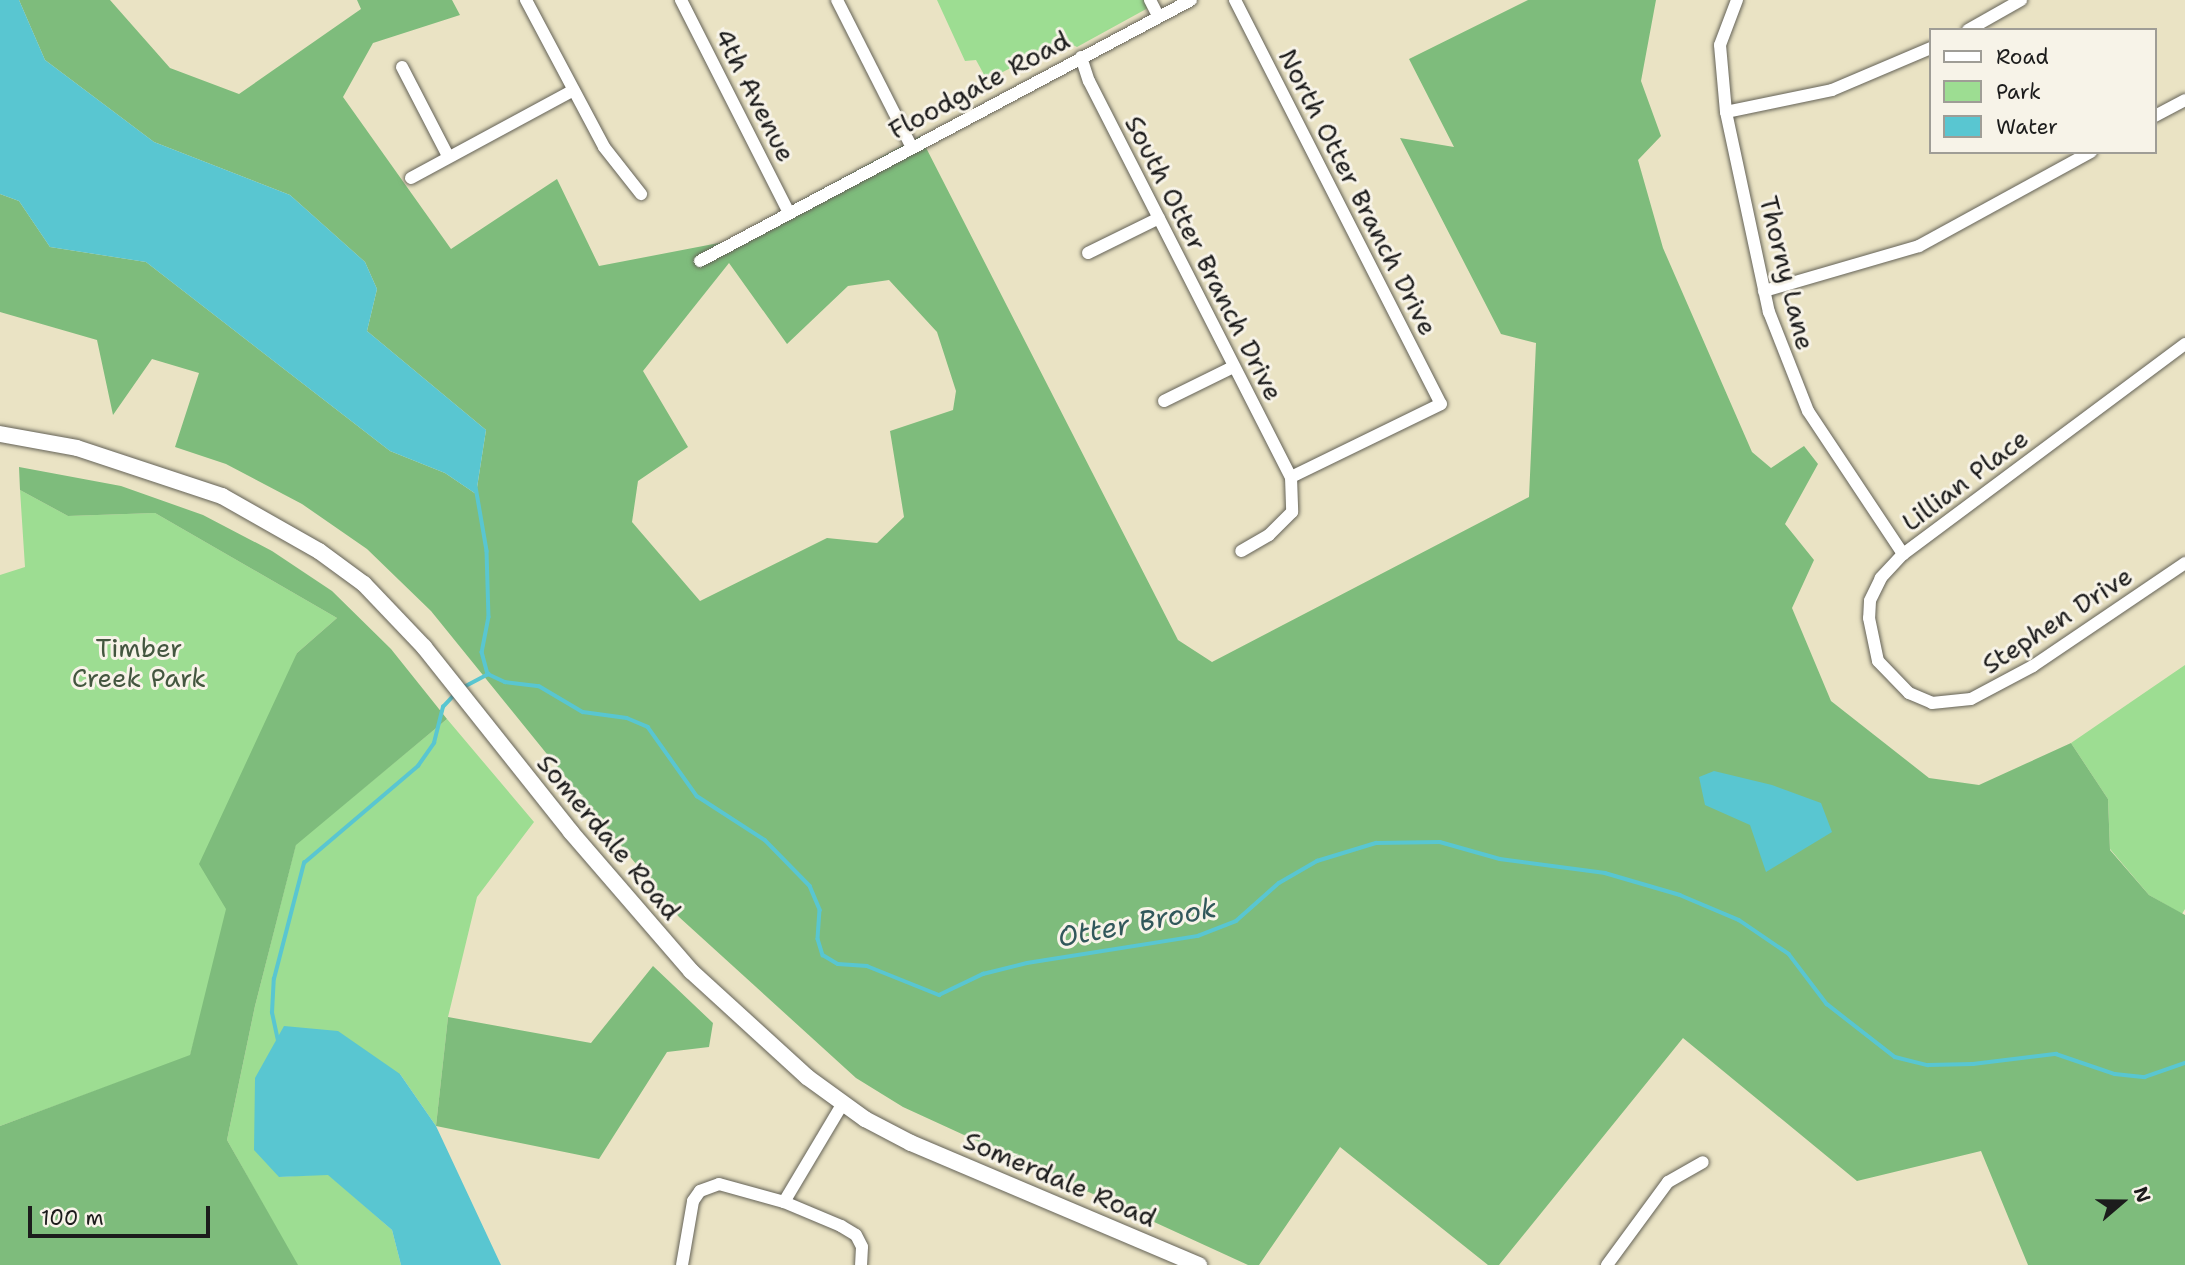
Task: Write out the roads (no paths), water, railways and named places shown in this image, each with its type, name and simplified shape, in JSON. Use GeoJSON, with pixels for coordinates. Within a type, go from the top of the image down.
{"type":"FeatureCollection","features":[{"type":"Feature","properties":{"kind":"main road","name":"Somerdale Road"},"geometry":{"type":"LineString","coordinates":[[0,434],[77,448],[222,496],[319,551],[364,584],[424,647],[580,843],[691,971],[807,1077],[843,1103],[911,1143],[1199,1265]]}},
{"type":"Feature","properties":{"kind":"street","name":"4th Avenue"},"geometry":{"type":"LineString","coordinates":[[681,0],[788,211]]}},
{"type":"Feature","properties":{"kind":"street"},"geometry":{"type":"LineString","coordinates":[[837,0],[911,146]]}},
{"type":"Feature","properties":{"kind":"street"},"geometry":{"type":"LineString","coordinates":[[1150,0],[1158,16]]}},
{"type":"Feature","properties":{"kind":"street","name":"Floodgate Road"},"geometry":{"type":"LineString","coordinates":[[701,261],[788,211],[1191,0]]}},
{"type":"Feature","properties":{"kind":"street","name":"North Otter Branch Drive"},"geometry":{"type":"LineString","coordinates":[[1235,0],[1441,404],[1291,477]]}},
{"type":"Feature","properties":{"kind":"street","name":"Thorny Lane"},"geometry":{"type":"LineString","coordinates":[[1737,0],[1720,45],[1726,112],[1764,291],[1784,360],[1808,411],[1903,554]]}},
{"type":"Feature","properties":{"kind":"street"},"geometry":{"type":"LineString","coordinates":[[1972,28],[2021,0]]}},
{"type":"Feature","properties":{"kind":"street"},"geometry":{"type":"LineString","coordinates":[[529,1],[572,91],[604,147],[641,194]]}},
{"type":"Feature","properties":{"kind":"street"},"geometry":{"type":"LineString","coordinates":[[1726,112],[1832,90],[1930,48]]}},
{"type":"Feature","properties":{"kind":"street","name":"South Otter Branch Drive"},"geometry":{"type":"LineString","coordinates":[[1081,57],[1088,81],[1291,477]]}},
{"type":"Feature","properties":{"kind":"street"},"geometry":{"type":"LineString","coordinates":[[402,67],[448,156]]}},
{"type":"Feature","properties":{"kind":"street"},"geometry":{"type":"LineString","coordinates":[[411,178],[572,91]]}},
{"type":"Feature","properties":{"kind":"street"},"geometry":{"type":"LineString","coordinates":[[2157,115],[2185,100]]}},
{"type":"Feature","properties":{"kind":"street"},"geometry":{"type":"LineString","coordinates":[[1764,291],[1919,246],[2087,154]]}},
{"type":"Feature","properties":{"kind":"street"},"geometry":{"type":"LineString","coordinates":[[1088,253],[1159,218]]}},
{"type":"Feature","properties":{"kind":"street","name":"Lillian Place"},"geometry":{"type":"LineString","coordinates":[[1909,693],[1878,661],[1869,618],[1870,601],[1881,578],[1903,554],[2185,344]]}},
{"type":"Feature","properties":{"kind":"street"},"geometry":{"type":"LineString","coordinates":[[1164,401],[1233,367]]}},
{"type":"Feature","properties":{"kind":"street"},"geometry":{"type":"LineString","coordinates":[[1241,551],[1269,535],[1292,512],[1291,477]]}},
{"type":"Feature","properties":{"kind":"street","name":"Stephen Drive"},"geometry":{"type":"LineString","coordinates":[[1909,693],[1932,703],[1951,704],[1998,688],[2185,562]]}},
{"type":"Feature","properties":{"kind":"street"},"geometry":{"type":"LineString","coordinates":[[784,1202],[843,1103]]}},
{"type":"Feature","properties":{"kind":"street"},"geometry":{"type":"LineString","coordinates":[[1607,1265],[1668,1182],[1703,1162]]}},
{"type":"Feature","properties":{"kind":"street"},"geometry":{"type":"LineString","coordinates":[[682,1265],[693,1201],[700,1191],[719,1184],[784,1202],[856,1235],[863,1247],[861,1265]]}},
{"type":"Feature","properties":{"kind":"water"},"geometry":{"type":"Polygon","coordinates":[[[0,0],[19,0],[45,60],[154,142],[290,195],[365,262],[377,289],[367,331],[486,430],[476,494],[445,473],[390,451],[146,262],[50,247],[19,201],[0,194],[0,0]]]}},
{"type":"Feature","properties":{"kind":"water"},"geometry":{"type":"Polygon","coordinates":[[[1714,771],[1772,785],[1821,803],[1832,832],[1766,872],[1750,825],[1705,805],[1699,777],[1714,771]]]}},
{"type":"Feature","properties":{"kind":"water"},"geometry":{"type":"Polygon","coordinates":[[[284,1026],[338,1031],[400,1074],[436,1126],[501,1265],[401,1265],[392,1230],[328,1175],[279,1177],[254,1150],[255,1078],[284,1026]]]}},
{"type":"Feature","properties":{"kind":"waterway"},"geometry":{"type":"LineString","coordinates":[[476,487],[487,551],[489,617],[482,652],[488,674]]}},
{"type":"Feature","properties":{"kind":"waterway","name":"Otter Brook"},"geometry":{"type":"LineString","coordinates":[[488,674],[505,682],[539,686],[583,712],[627,718],[648,727],[697,796],[765,840],[810,886],[820,910],[818,939],[823,955],[838,964],[867,966],[939,995],[983,974],[1027,963],[1198,936],[1236,921],[1279,883],[1317,861],[1376,843],[1440,842],[1500,859],[1605,873],[1680,895],[1739,920],[1789,954],[1827,1004],[1895,1057],[1928,1065],[1973,1064],[2056,1054],[2115,1074],[2145,1077],[2185,1063]]}},
{"type":"Feature","properties":{"kind":"waterway"},"geometry":{"type":"LineString","coordinates":[[462,688],[488,674]]}},
{"type":"Feature","properties":{"kind":"waterway"},"geometry":{"type":"LineString","coordinates":[[278,1041],[272,1013],[274,979],[304,863],[418,766],[434,743],[443,707],[456,693]]}},
{"type":"Feature","properties":{"kind":"park label","name":"Timber Creek Park"},"geometry":{"type":"Point","coordinates":[139,663]}}]}
